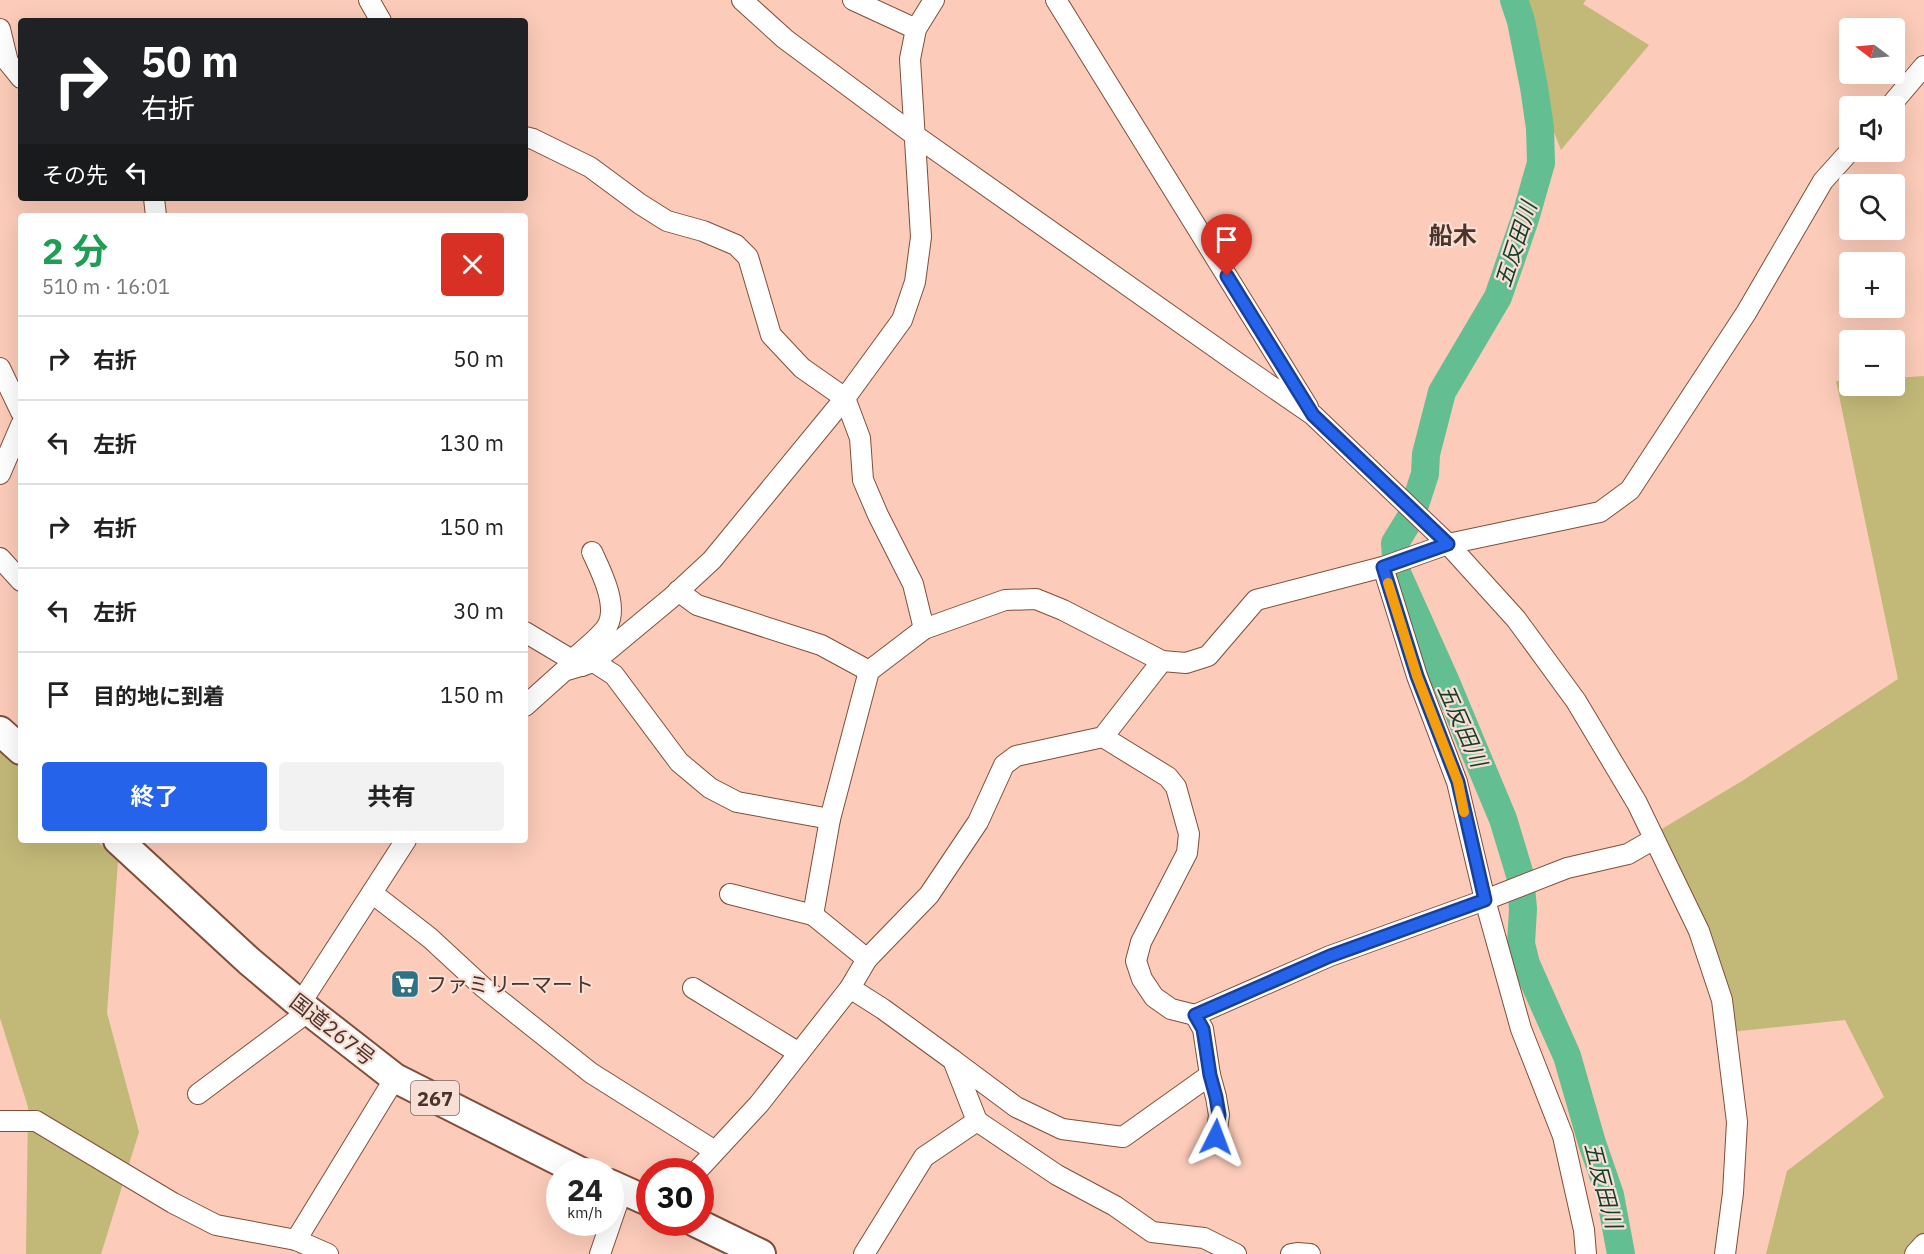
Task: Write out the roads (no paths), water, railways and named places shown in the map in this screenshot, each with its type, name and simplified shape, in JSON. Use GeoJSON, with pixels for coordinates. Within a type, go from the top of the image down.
{"type":"FeatureCollection","features":[{"type":"Feature","properties":{"kind":"highway"},"geometry":{"type":"LineString","coordinates":[[0,730],[18,747]]}},
{"type":"Feature","properties":{"kind":"highway","name":"国道267号"},"geometry":{"type":"LineString","coordinates":[[121,843],[249,961],[395,1078],[554,1158]]}},
{"type":"Feature","properties":{"kind":"highway"},"geometry":{"type":"LineString","coordinates":[[714,1231],[761,1254]]}},
{"type":"Feature","properties":{"kind":"street"},"geometry":{"type":"LineString","coordinates":[[369,0],[379,18]]}},
{"type":"Feature","properties":{"kind":"street"},"geometry":{"type":"LineString","coordinates":[[742,0],[785,39],[913,134],[1313,415],[1448,544],[1516,619],[1576,701],[1638,803],[1699,931],[1722,1000],[1737,1122],[1733,1193],[1725,1254]]}},
{"type":"Feature","properties":{"kind":"street"},"geometry":{"type":"LineString","coordinates":[[853,0],[916,29]]}},
{"type":"Feature","properties":{"kind":"street"},"geometry":{"type":"LineString","coordinates":[[528,703],[564,671],[582,663],[678,591],[712,560],[845,398],[902,320],[915,282],[921,237],[910,59],[916,29],[934,0]]}},
{"type":"Feature","properties":{"kind":"street"},"geometry":{"type":"LineString","coordinates":[[1056,0],[1313,415]]}},
{"type":"Feature","properties":{"kind":"street"},"geometry":{"type":"LineString","coordinates":[[0,29],[8,63],[18,75]]}},
{"type":"Feature","properties":{"kind":"street"},"geometry":{"type":"LineString","coordinates":[[1898,96],[1924,66]]}},
{"type":"Feature","properties":{"kind":"street"},"geometry":{"type":"LineString","coordinates":[[528,138],[590,167],[667,221],[703,231],[736,245],[748,257],[771,335],[802,368],[845,398],[860,438],[863,480],[913,584],[924,629]]}},
{"type":"Feature","properties":{"kind":"street"},"geometry":{"type":"LineString","coordinates":[[813,915],[830,819],[868,671],[924,629],[1005,600],[1036,599],[1063,610],[1162,661],[1186,663],[1208,656],[1256,600],[1383,567],[1448,544],[1600,512],[1630,490],[1746,313],[1823,181],[1840,162]]}},
{"type":"Feature","properties":{"kind":"street"},"geometry":{"type":"LineString","coordinates":[[0,368],[18,406]]}},
{"type":"Feature","properties":{"kind":"street"},"geometry":{"type":"LineString","coordinates":[[0,474],[18,432]]}},
{"type":"Feature","properties":{"kind":"street"},"geometry":{"type":"LineString","coordinates":[[582,663],[607,627],[611,613],[607,583],[592,552]]}},
{"type":"Feature","properties":{"kind":"street"},"geometry":{"type":"LineString","coordinates":[[0,558],[18,578]]}},
{"type":"Feature","properties":{"kind":"street"},"geometry":{"type":"LineString","coordinates":[[1383,567],[1417,676],[1458,782],[1485,900],[1521,1029],[1563,1136],[1584,1230],[1586,1254]]}},
{"type":"Feature","properties":{"kind":"street"},"geometry":{"type":"LineString","coordinates":[[678,591],[697,605],[821,645],[868,671]]}},
{"type":"Feature","properties":{"kind":"street"},"geometry":{"type":"LineString","coordinates":[[528,634],[582,663],[614,675],[679,762],[710,788],[737,802],[830,819]]}},
{"type":"Feature","properties":{"kind":"street"},"geometry":{"type":"LineString","coordinates":[[709,1158],[759,1104],[850,988],[867,959],[929,895],[978,822],[1004,765],[1016,756],[1103,737],[1162,661]]}},
{"type":"Feature","properties":{"kind":"street"},"geometry":{"type":"LineString","coordinates":[[1103,737],[1168,777],[1176,787],[1189,834],[1188,853],[1141,942],[1136,961],[1142,979],[1154,997],[1171,1009],[1195,1015],[1330,956],[1567,868],[1628,854],[1654,839]]}},
{"type":"Feature","properties":{"kind":"street"},"geometry":{"type":"LineString","coordinates":[[198,1094],[305,1008],[404,843]]}},
{"type":"Feature","properties":{"kind":"street"},"geometry":{"type":"LineString","coordinates":[[372,893],[430,938],[483,987],[591,1073],[715,1151]]}},
{"type":"Feature","properties":{"kind":"street"},"geometry":{"type":"LineString","coordinates":[[730,894],[813,915],[867,959]]}},
{"type":"Feature","properties":{"kind":"street"},"geometry":{"type":"LineString","coordinates":[[693,988],[799,1053]]}},
{"type":"Feature","properties":{"kind":"street"},"geometry":{"type":"LineString","coordinates":[[850,988],[883,1009],[1016,1107],[1062,1129],[1123,1137],[1210,1075]]}},
{"type":"Feature","properties":{"kind":"street"},"geometry":{"type":"LineString","coordinates":[[1195,1015],[1203,1029],[1219,1115],[1216,1137]]}},
{"type":"Feature","properties":{"kind":"street"},"geometry":{"type":"LineString","coordinates":[[953,1060],[977,1121],[1057,1175],[1116,1206],[1152,1232],[1204,1238],[1236,1254]]}},
{"type":"Feature","properties":{"kind":"street"},"geometry":{"type":"LineString","coordinates":[[296,1239],[395,1078]]}},
{"type":"Feature","properties":{"kind":"street"},"geometry":{"type":"LineString","coordinates":[[0,1121],[36,1121],[173,1203],[216,1225],[296,1239],[323,1253]]}},
{"type":"Feature","properties":{"kind":"street"},"geometry":{"type":"LineString","coordinates":[[864,1254],[924,1157],[977,1121]]}},
{"type":"Feature","properties":{"kind":"street"},"geometry":{"type":"LineString","coordinates":[[600,1254],[604,1236]]}},
{"type":"Feature","properties":{"kind":"street"},"geometry":{"type":"LineString","coordinates":[[1915,1254],[1924,1244]]}},
{"type":"Feature","properties":{"kind":"street"},"geometry":{"type":"LineString","coordinates":[[1291,1254],[1297,1252],[1310,1254]]}},
{"type":"Feature","properties":{"kind":"waterway","name":"五反田川"},"geometry":{"type":"LineString","coordinates":[[1514,0],[1521,21],[1534,87],[1540,128],[1541,163],[1525,219],[1498,297],[1442,392],[1426,454],[1425,474],[1411,517],[1395,543],[1397,573],[1503,819],[1520,875],[1523,909],[1521,944],[1526,964],[1567,1056],[1592,1143],[1610,1195],[1621,1254]]}},
{"type":"Feature","properties":{"kind":"place","name":"ファミリーマート"},"geometry":{"type":"Point","coordinates":[405,984]}},
{"type":"Feature","properties":{"kind":"district","name":"船木"},"geometry":{"type":"Point","coordinates":[1453,235]}}]}
